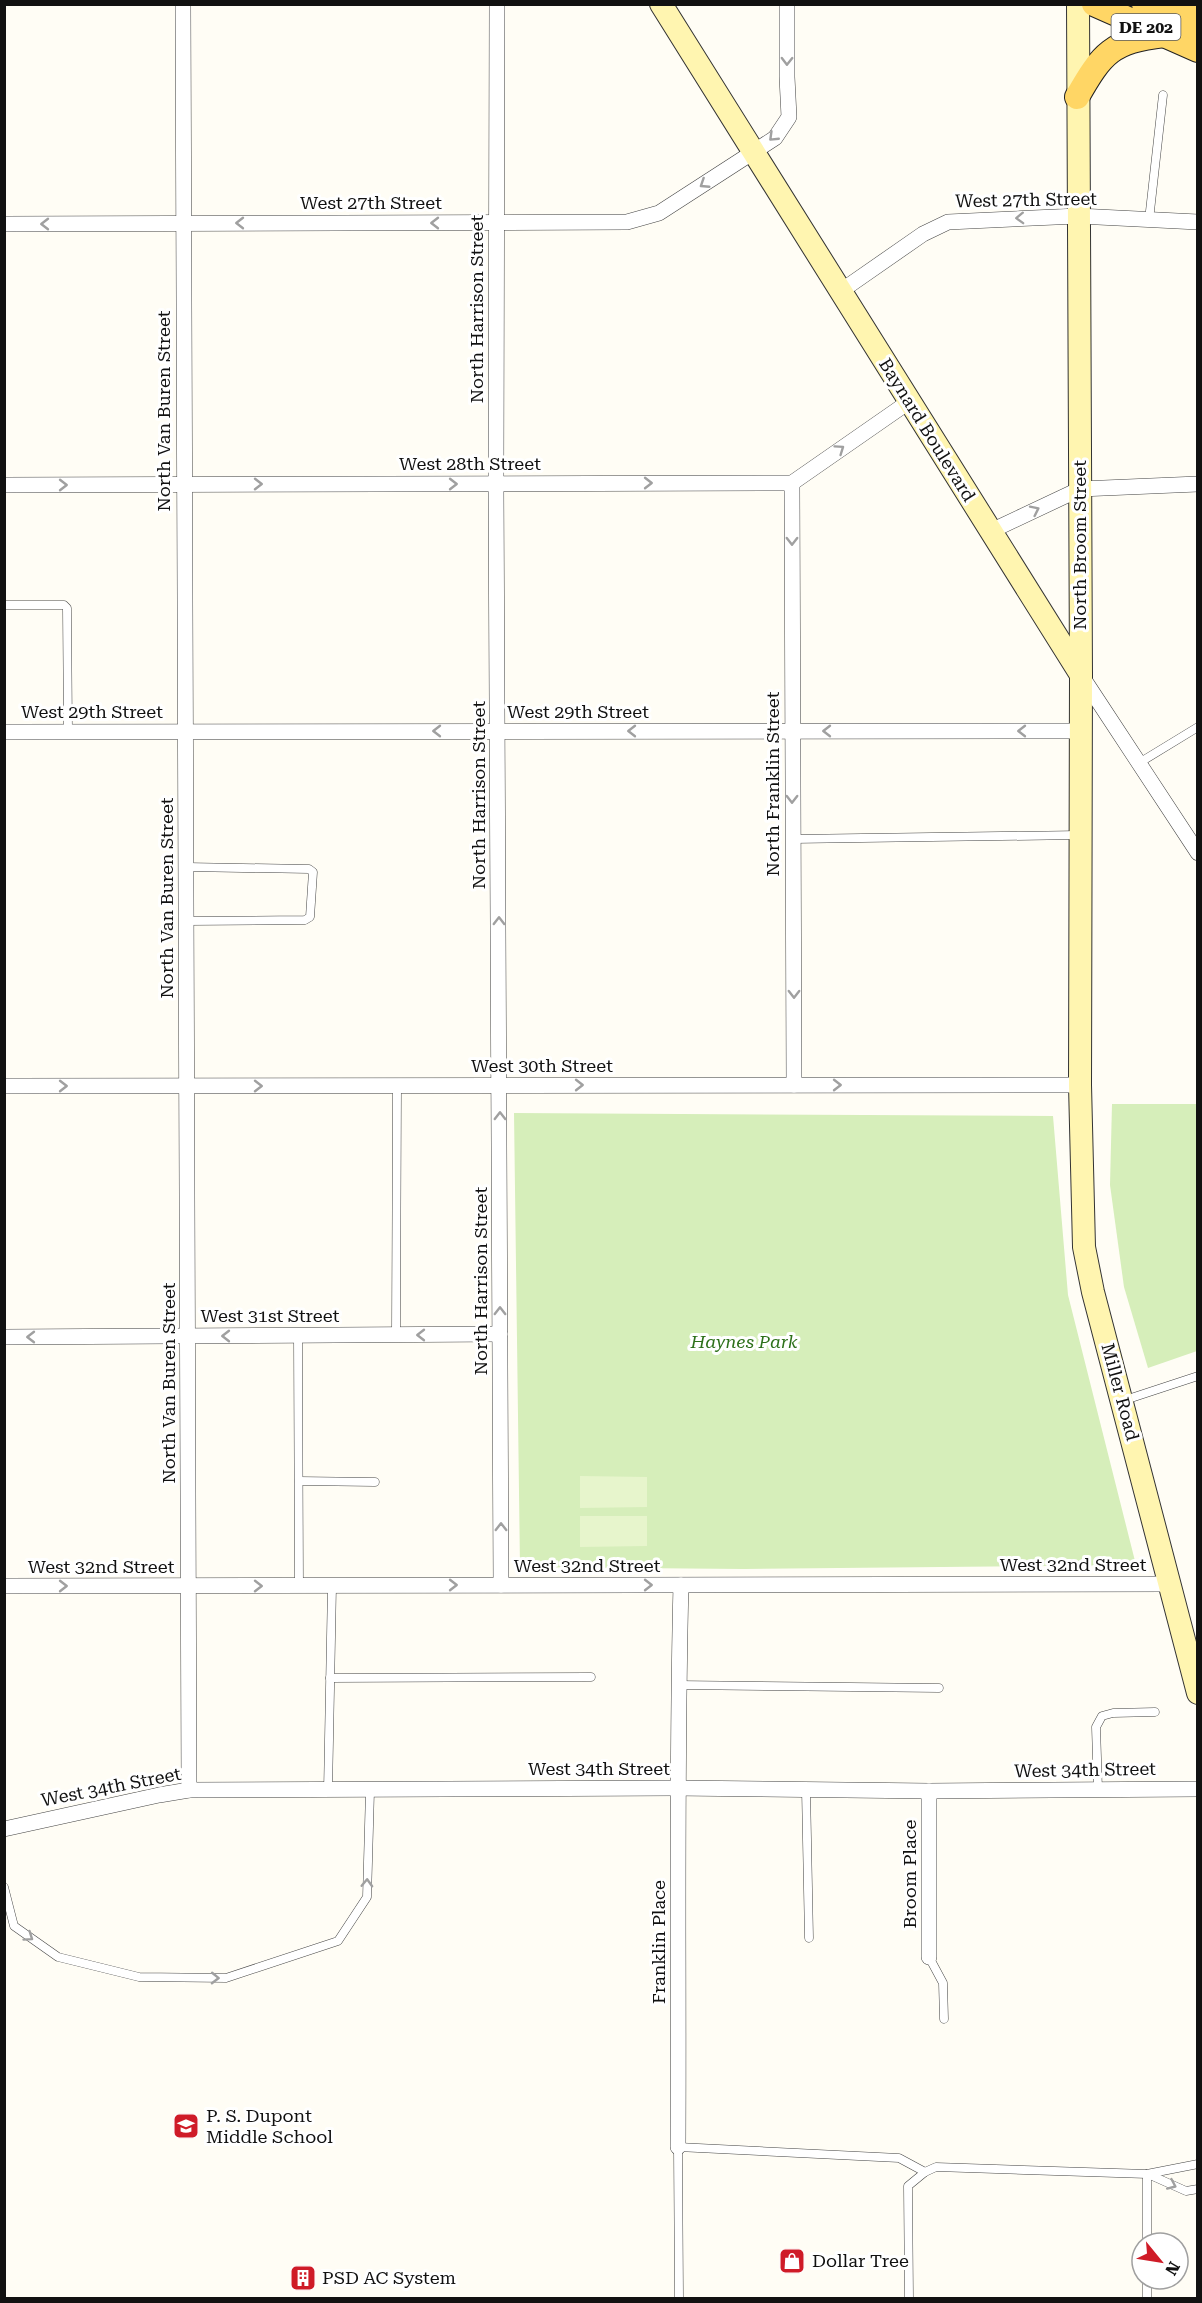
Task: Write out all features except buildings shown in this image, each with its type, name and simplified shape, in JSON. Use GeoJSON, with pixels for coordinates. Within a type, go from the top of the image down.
{"type":"FeatureCollection","features":[{"type":"Feature","properties":{"kind":"main road","name":"DE 202"},"geometry":{"type":"LineString","coordinates":[[1094,4],[1197,50]]}},
{"type":"Feature","properties":{"kind":"main road"},"geometry":{"type":"LineString","coordinates":[[1144,4],[1197,29]]}},
{"type":"Feature","properties":{"kind":"main road","name":"DE 202"},"geometry":{"type":"LineString","coordinates":[[1188,4],[1197,9]]}},
{"type":"Feature","properties":{"kind":"main road"},"geometry":{"type":"LineString","coordinates":[[1077,97],[1091,72],[1111,50],[1138,38],[1164,35]]}},
{"type":"Feature","properties":{"kind":"street","name":"North Van Buren Street"},"geometry":{"type":"LineString","coordinates":[[183,4],[189,1790]]}},
{"type":"Feature","properties":{"kind":"street","name":"North Harrison Street"},"geometry":{"type":"LineString","coordinates":[[497,4],[496,484],[499,731],[501,1585]]}},
{"type":"Feature","properties":{"kind":"street","name":"Baynard Boulevard"},"geometry":{"type":"LineString","coordinates":[[661,4],[1081,675],[1197,853]]}},
{"type":"Feature","properties":{"kind":"street","name":"West 27th Street"},"geometry":{"type":"LineString","coordinates":[[4,224],[627,222],[639,220],[659,213],[775,138],[789,117],[787,4]]}},
{"type":"Feature","properties":{"kind":"street","name":"North Broom Street"},"geometry":{"type":"LineString","coordinates":[[1078,4],[1080,1085]]}},
{"type":"Feature","properties":{"kind":"street","name":"West 27th Street"},"geometry":{"type":"LineString","coordinates":[[841,291],[923,234],[948,222],[1078,216],[1197,222]]}},
{"type":"Feature","properties":{"kind":"street"},"geometry":{"type":"LineString","coordinates":[[792,483],[910,401]]}},
{"type":"Feature","properties":{"kind":"street","name":"West 28th Street"},"geometry":{"type":"LineString","coordinates":[[4,485],[792,483]]}},
{"type":"Feature","properties":{"kind":"street","name":"North Franklin Street"},"geometry":{"type":"LineString","coordinates":[[792,483],[795,1085]]}},
{"type":"Feature","properties":{"kind":"street"},"geometry":{"type":"LineString","coordinates":[[991,531],[1080,489],[1197,484]]}},
{"type":"Feature","properties":{"kind":"street","name":"West 29th Street"},"geometry":{"type":"LineString","coordinates":[[4,732],[1080,730]]}},
{"type":"Feature","properties":{"kind":"street","name":"West 30th Street"},"geometry":{"type":"LineString","coordinates":[[4,1086],[1080,1085]]}},
{"type":"Feature","properties":{"kind":"street","name":"Miller Road"},"geometry":{"type":"LineString","coordinates":[[1080,1085],[1084,1247],[1093,1292],[1197,1694]]}},
{"type":"Feature","properties":{"kind":"street","name":"West 31st Street"},"geometry":{"type":"LineString","coordinates":[[4,1337],[500,1334]]}},
{"type":"Feature","properties":{"kind":"street","name":"West 32nd Street"},"geometry":{"type":"LineString","coordinates":[[4,1586],[1170,1584]]}},
{"type":"Feature","properties":{"kind":"street","name":"Franklin Place"},"geometry":{"type":"LineString","coordinates":[[678,2147],[680,1945],[676,1788],[681,1585]]}},
{"type":"Feature","properties":{"kind":"street","name":"West 34th Street"},"geometry":{"type":"LineString","coordinates":[[4,1829],[189,1790],[1197,1789]]}},
{"type":"Feature","properties":{"kind":"street","name":"Broom Place"},"geometry":{"type":"LineString","coordinates":[[929,1791],[929,1957]]}},
{"type":"Feature","properties":{"kind":"lane"},"geometry":{"type":"LineString","coordinates":[[1149,220],[1163,95]]}},
{"type":"Feature","properties":{"kind":"lane"},"geometry":{"type":"LineString","coordinates":[[4,605],[64,605],[67,608],[68,732]]}},
{"type":"Feature","properties":{"kind":"lane"},"geometry":{"type":"LineString","coordinates":[[1139,763],[1197,727]]}},
{"type":"Feature","properties":{"kind":"lane"},"geometry":{"type":"LineString","coordinates":[[792,839],[1080,835]]}},
{"type":"Feature","properties":{"kind":"lane"},"geometry":{"type":"LineString","coordinates":[[187,867],[309,869],[313,872],[310,917],[304,920],[187,921]]}},
{"type":"Feature","properties":{"kind":"lane"},"geometry":{"type":"LineString","coordinates":[[396,1335],[397,1086]]}},
{"type":"Feature","properties":{"kind":"lane"},"geometry":{"type":"LineString","coordinates":[[298,1335],[299,1586]]}},
{"type":"Feature","properties":{"kind":"lane"},"geometry":{"type":"LineString","coordinates":[[1122,1401],[1197,1376]]}},
{"type":"Feature","properties":{"kind":"lane"},"geometry":{"type":"LineString","coordinates":[[299,1481],[375,1482]]}},
{"type":"Feature","properties":{"kind":"lane"},"geometry":{"type":"LineString","coordinates":[[328,1791],[332,1586]]}},
{"type":"Feature","properties":{"kind":"lane"},"geometry":{"type":"LineString","coordinates":[[330,1678],[591,1677]]}},
{"type":"Feature","properties":{"kind":"lane"},"geometry":{"type":"LineString","coordinates":[[678,1685],[939,1688]]}},
{"type":"Feature","properties":{"kind":"lane"},"geometry":{"type":"LineString","coordinates":[[1098,1790],[1096,1727],[1102,1716],[1113,1713],[1155,1712]]}},
{"type":"Feature","properties":{"kind":"lane"},"geometry":{"type":"LineString","coordinates":[[806,1790],[809,1938]]}},
{"type":"Feature","properties":{"kind":"lane"},"geometry":{"type":"LineString","coordinates":[[4,1887],[14,1926],[58,1957],[138,1977],[226,1978],[338,1941],[366,1897],[370,1791]]}},
{"type":"Feature","properties":{"kind":"lane"},"geometry":{"type":"LineString","coordinates":[[929,1957],[944,1983],[944,2019]]}},
{"type":"Feature","properties":{"kind":"lane"},"geometry":{"type":"LineString","coordinates":[[678,2147],[900,2158],[925,2172]]}},
{"type":"Feature","properties":{"kind":"lane","name":"Franklin Place"},"geometry":{"type":"LineString","coordinates":[[678,2147],[679,2298]]}},
{"type":"Feature","properties":{"kind":"lane"},"geometry":{"type":"LineString","coordinates":[[909,2298],[908,2186],[925,2172],[936,2167],[1147,2174],[1197,2164]]}},
{"type":"Feature","properties":{"kind":"lane"},"geometry":{"type":"LineString","coordinates":[[1147,2174],[1186,2191],[1197,2189]]}},
{"type":"Feature","properties":{"kind":"lane"},"geometry":{"type":"LineString","coordinates":[[1147,2174],[1147,2231]]}},
{"type":"Feature","properties":{"kind":"green space"},"geometry":{"type":"Polygon","coordinates":[[[1112,1104],[1197,1104],[1197,1351],[1148,1368],[1124,1287],[1110,1185],[1112,1104]]]}},
{"type":"Feature","properties":{"kind":"green space","name":"Haynes Park"},"geometry":{"type":"Polygon","coordinates":[[[514,1113],[1053,1116],[1068,1295],[1136,1565],[744,1569],[520,1567],[514,1113]]]}},
{"type":"Feature","properties":{"kind":"green space"},"geometry":{"type":"Polygon","coordinates":[[[580,1476],[647,1477],[647,1507],[580,1508],[580,1476]]]}},
{"type":"Feature","properties":{"kind":"green space"},"geometry":{"type":"Polygon","coordinates":[[[580,1516],[647,1516],[647,1546],[580,1547],[580,1516]]]}},
{"type":"Feature","properties":{"kind":"place","name":"P. S. Dupont Middle School"},"geometry":{"type":"Point","coordinates":[186,2126]}},
{"type":"Feature","properties":{"kind":"place","name":"Dollar Tree"},"geometry":{"type":"Point","coordinates":[792,2261]}},
{"type":"Feature","properties":{"kind":"place","name":"PSD AC System"},"geometry":{"type":"Point","coordinates":[303,2278]}}]}
